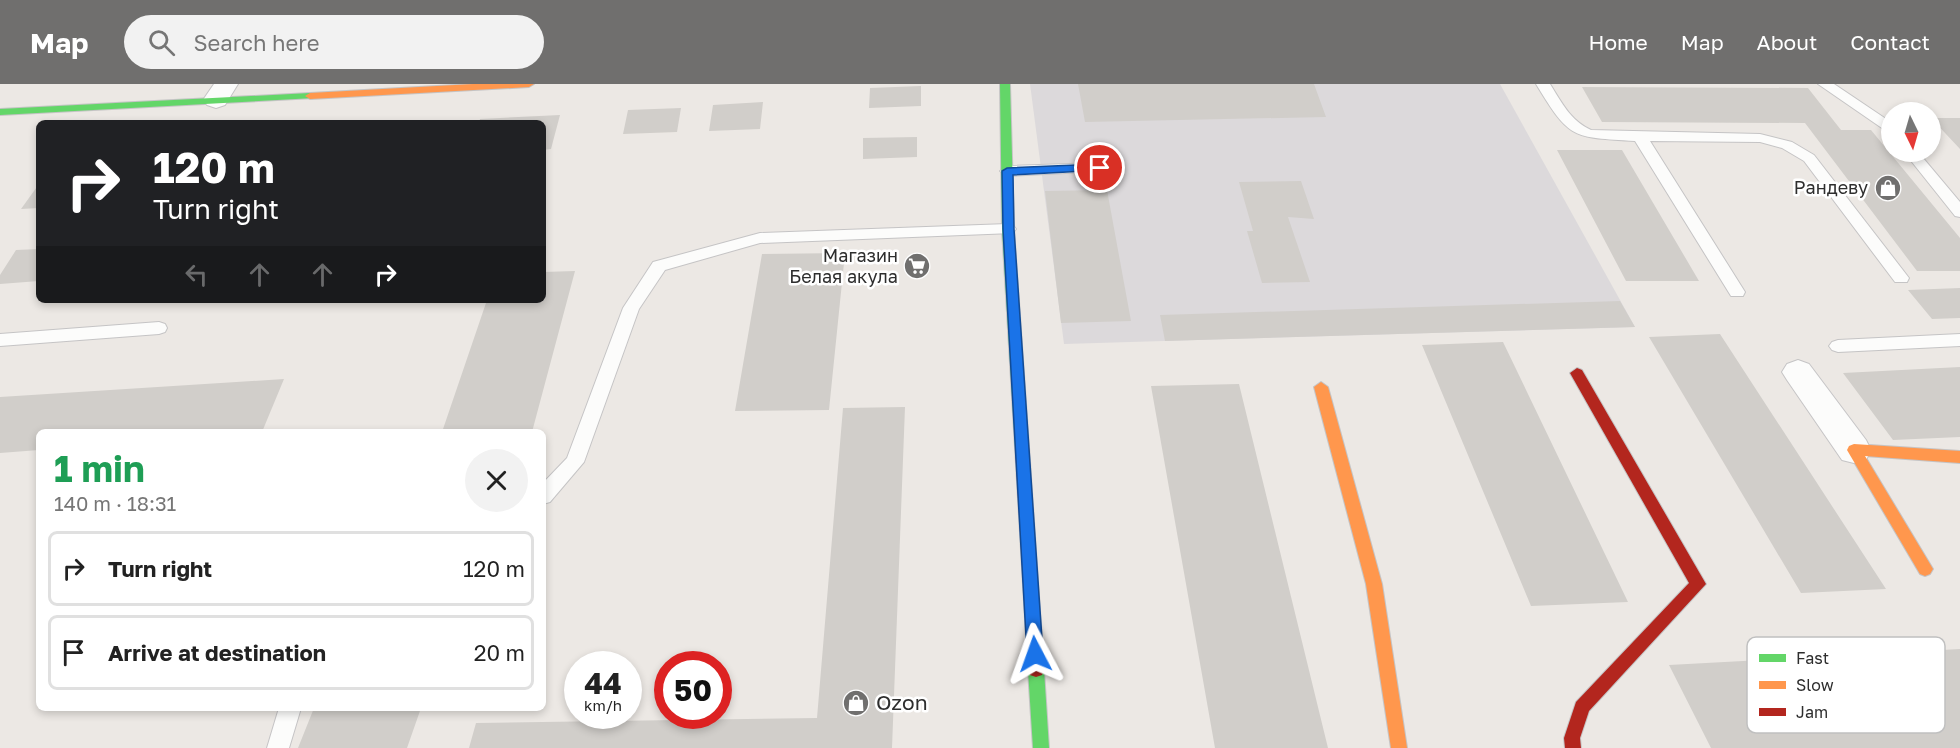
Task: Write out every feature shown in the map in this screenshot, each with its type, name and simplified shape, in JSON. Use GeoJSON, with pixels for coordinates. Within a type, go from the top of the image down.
{"type":"FeatureCollection","features":[{"type":"Feature","properties":{"kind":"street"},"geometry":{"type":"LineString","coordinates":[[0,112],[221,92],[529,84]]}},
{"type":"Feature","properties":{"kind":"street"},"geometry":{"type":"LineString","coordinates":[[1005,84],[1008,229],[1041,748]]}},
{"type":"Feature","properties":{"kind":"street"},"geometry":{"type":"LineString","coordinates":[[1798,372],[1854,450],[1925,569]]}},
{"type":"Feature","properties":{"kind":"street"},"geometry":{"type":"LineString","coordinates":[[1573,748],[1572,738],[1582,706],[1698,584],[1577,373]]}},
{"type":"Feature","properties":{"kind":"street"},"geometry":{"type":"LineString","coordinates":[[1322,387],[1374,584],[1399,748]]}},
{"type":"Feature","properties":{"kind":"street"},"geometry":{"type":"LineString","coordinates":[[1854,450],[1960,457]]}},
{"type":"Feature","properties":{"kind":"lane"},"geometry":{"type":"LineString","coordinates":[[1543,84],[1561,114],[1573,127],[1589,134],[1640,137],[1760,138],[1787,145],[1809,158],[1900,278]]}},
{"type":"Feature","properties":{"kind":"lane"},"geometry":{"type":"LineString","coordinates":[[1825,84],[1881,122]]}},
{"type":"Feature","properties":{"kind":"lane"},"geometry":{"type":"LineString","coordinates":[[1640,137],[1737,292]]}},
{"type":"Feature","properties":{"kind":"lane"},"geometry":{"type":"LineString","coordinates":[[1919,162],[1960,212]]}},
{"type":"Feature","properties":{"kind":"lane"},"geometry":{"type":"LineString","coordinates":[[1007,171],[1100,168]]}},
{"type":"Feature","properties":{"kind":"lane"},"geometry":{"type":"LineString","coordinates":[[546,493],[575,462],[631,308],[659,266],[760,237],[1008,229]]}},
{"type":"Feature","properties":{"kind":"lane"},"geometry":{"type":"LineString","coordinates":[[0,340],[159,328]]}},
{"type":"Feature","properties":{"kind":"lane"},"geometry":{"type":"LineString","coordinates":[[1838,346],[1960,340]]}},
{"type":"Feature","properties":{"kind":"lane"},"geometry":{"type":"LineString","coordinates":[[278,748],[289,711]]}},
{"type":"Feature","properties":{"kind":"shaded area"},"geometry":{"type":"Polygon","coordinates":[[[1030,84],[1500,84],[1635,327],[1064,344],[1030,84]]]}},
{"type":"Feature","properties":{"kind":"building"},"geometry":{"type":"Polygon","coordinates":[[[1078,84],[1314,84],[1326,117],[1085,122],[1078,84]]]}},
{"type":"Feature","properties":{"kind":"building"},"geometry":{"type":"Polygon","coordinates":[[[921,86],[921,106],[869,108],[870,88],[921,86]]]}},
{"type":"Feature","properties":{"kind":"building"},"geometry":{"type":"Polygon","coordinates":[[[1582,87],[1808,88],[1841,130],[1871,130],[1881,142],[1881,162],[1897,162],[1960,238],[1960,271],[1917,271],[1805,123],[1602,122],[1582,87]]]}},
{"type":"Feature","properties":{"kind":"building"},"geometry":{"type":"Polygon","coordinates":[[[763,102],[760,129],[709,131],[713,105],[763,102]]]}},
{"type":"Feature","properties":{"kind":"building"},"geometry":{"type":"Polygon","coordinates":[[[681,108],[677,132],[623,134],[628,110],[681,108]]]}},
{"type":"Feature","properties":{"kind":"building"},"geometry":{"type":"Polygon","coordinates":[[[560,115],[551,149],[546,150],[546,120],[480,119],[560,115]]]}},
{"type":"Feature","properties":{"kind":"building"},"geometry":{"type":"Polygon","coordinates":[[[1941,118],[1960,118],[1960,149],[1941,129],[1941,118]]]}},
{"type":"Feature","properties":{"kind":"building"},"geometry":{"type":"Polygon","coordinates":[[[917,137],[917,157],[863,159],[863,138],[917,137]]]}},
{"type":"Feature","properties":{"kind":"building"},"geometry":{"type":"Polygon","coordinates":[[[1557,150],[1622,150],[1699,281],[1626,281],[1557,150]]]}},
{"type":"Feature","properties":{"kind":"building"},"geometry":{"type":"Polygon","coordinates":[[[1301,181],[1314,219],[1288,217],[1310,282],[1262,283],[1247,231],[1253,231],[1239,182],[1301,181]]]}},
{"type":"Feature","properties":{"kind":"building"},"geometry":{"type":"Polygon","coordinates":[[[36,188],[36,208],[21,209],[36,188]]]}},
{"type":"Feature","properties":{"kind":"building"},"geometry":{"type":"Polygon","coordinates":[[[1107,190],[1131,321],[1061,323],[1045,191],[1107,190]]]}},
{"type":"Feature","properties":{"kind":"building"},"geometry":{"type":"Polygon","coordinates":[[[36,249],[36,281],[0,284],[0,275],[16,250],[36,249]]]}},
{"type":"Feature","properties":{"kind":"building"},"geometry":{"type":"Polygon","coordinates":[[[845,253],[829,410],[735,411],[762,254],[845,253]]]}},
{"type":"Feature","properties":{"kind":"building"},"geometry":{"type":"Polygon","coordinates":[[[575,271],[533,429],[443,429],[486,303],[546,303],[546,272],[575,271]]]}},
{"type":"Feature","properties":{"kind":"building"},"geometry":{"type":"Polygon","coordinates":[[[1960,288],[1960,318],[1932,319],[1908,290],[1960,288]]]}},
{"type":"Feature","properties":{"kind":"building"},"geometry":{"type":"Polygon","coordinates":[[[1620,301],[1635,327],[1165,341],[1160,315],[1620,301]]]}},
{"type":"Feature","properties":{"kind":"building"},"geometry":{"type":"Polygon","coordinates":[[[1720,334],[1886,589],[1801,593],[1649,337],[1720,334]]]}},
{"type":"Feature","properties":{"kind":"building"},"geometry":{"type":"Polygon","coordinates":[[[1503,342],[1628,602],[1531,606],[1422,345],[1503,342]]]}},
{"type":"Feature","properties":{"kind":"building"},"geometry":{"type":"Polygon","coordinates":[[[1960,367],[1960,437],[1893,440],[1843,373],[1960,367]]]}},
{"type":"Feature","properties":{"kind":"building"},"geometry":{"type":"Polygon","coordinates":[[[284,379],[263,429],[36,429],[36,450],[0,453],[0,397],[284,379]]]}},
{"type":"Feature","properties":{"kind":"building"},"geometry":{"type":"Polygon","coordinates":[[[1239,384],[1328,748],[1215,748],[1151,386],[1239,384]]]}},
{"type":"Feature","properties":{"kind":"building"},"geometry":{"type":"Polygon","coordinates":[[[905,407],[892,748],[469,748],[476,723],[564,722],[564,729],[642,729],[642,721],[654,720],[654,729],[732,729],[732,719],[817,718],[843,408],[905,407]]]}},
{"type":"Feature","properties":{"kind":"building"},"geometry":{"type":"Polygon","coordinates":[[[1960,649],[1960,748],[1711,748],[1669,665],[1747,661],[1747,733],[1945,733],[1945,650],[1960,649]]]}},
{"type":"Feature","properties":{"kind":"building"},"geometry":{"type":"Polygon","coordinates":[[[313,711],[420,711],[407,748],[298,748],[313,711]]]}},
{"type":"Feature","properties":{"kind":"traffic: fast"},"geometry":{"type":"LineString","coordinates":[[1005,84],[1008,229],[1022,447]]}},
{"type":"Feature","properties":{"kind":"traffic: fast"},"geometry":{"type":"LineString","coordinates":[[0,112],[310,96]]}},
{"type":"Feature","properties":{"kind":"traffic: fast"},"geometry":{"type":"LineString","coordinates":[[1036,670],[1041,748]]}},
{"type":"Feature","properties":{"kind":"traffic: slow"},"geometry":{"type":"LineString","coordinates":[[310,96],[529,84]]}},
{"type":"Feature","properties":{"kind":"traffic: slow"},"geometry":{"type":"LineString","coordinates":[[1321,387],[1374,584],[1399,748]]}},
{"type":"Feature","properties":{"kind":"traffic: slow"},"geometry":{"type":"LineString","coordinates":[[1925,569],[1854,450],[1960,457]]}},
{"type":"Feature","properties":{"kind":"traffic: jam"},"geometry":{"type":"LineString","coordinates":[[1573,748],[1572,738],[1582,707],[1698,584],[1577,373]]}},
{"type":"Feature","properties":{"kind":"traffic: jam"},"geometry":{"type":"LineString","coordinates":[[1022,447],[1036,670]]}},
{"type":"Feature","properties":{"kind":"place","name":"Рандеву"},"geometry":{"type":"Point","coordinates":[1888,188]}},
{"type":"Feature","properties":{"kind":"place","name":"Магазин Белая акула"},"geometry":{"type":"Point","coordinates":[917,266]}},
{"type":"Feature","properties":{"kind":"place","name":"Ozon"},"geometry":{"type":"Point","coordinates":[856,703]}},
{"type":"Feature","properties":{"kind":"route"},"geometry":{"type":"LineString","coordinates":[[1035,654],[1008,229],[1007,171],[1100,168]]}}]}
